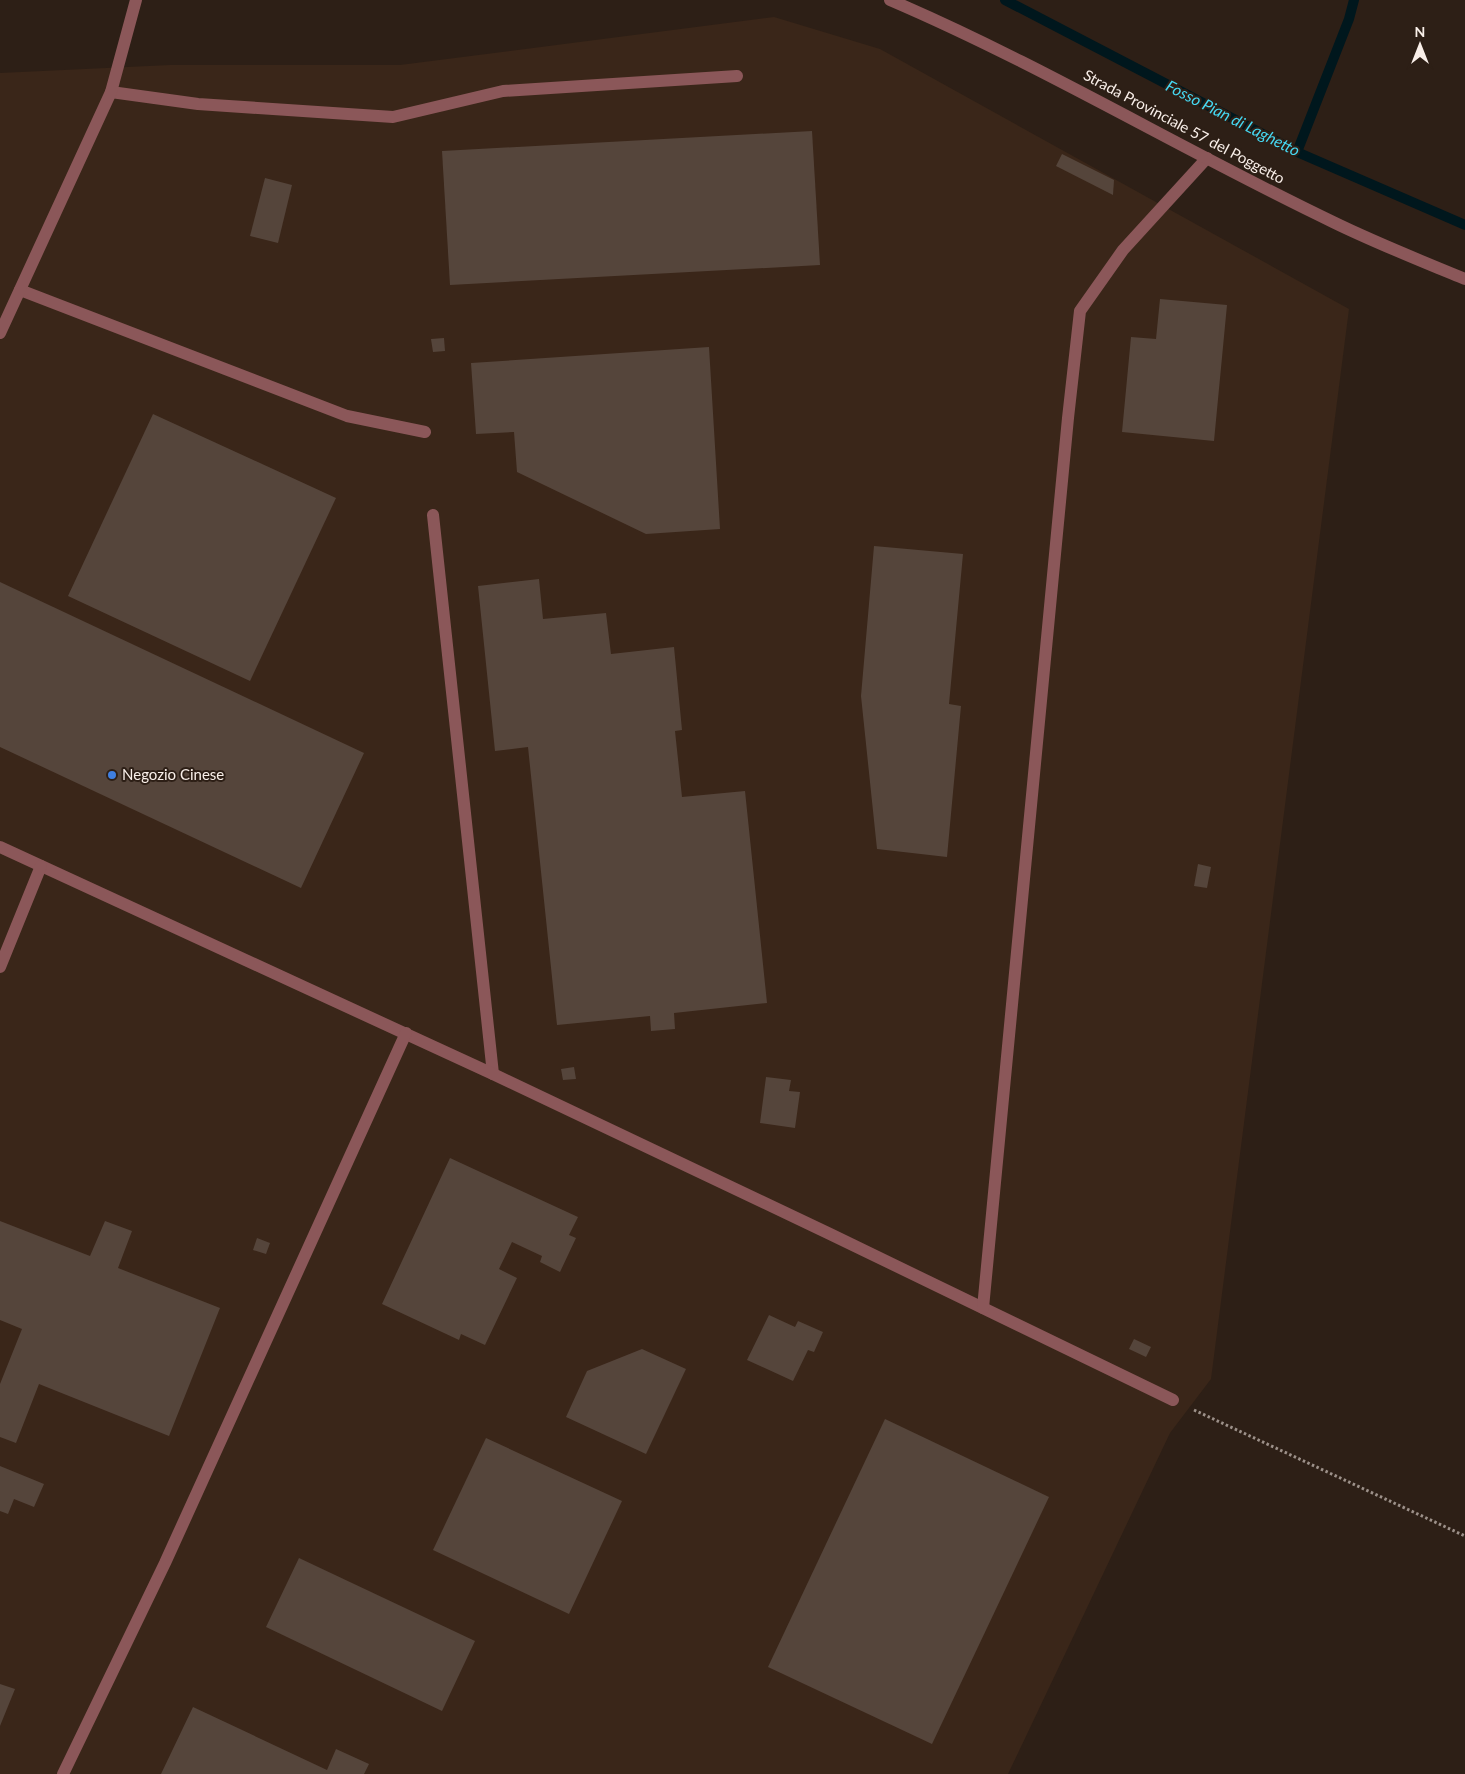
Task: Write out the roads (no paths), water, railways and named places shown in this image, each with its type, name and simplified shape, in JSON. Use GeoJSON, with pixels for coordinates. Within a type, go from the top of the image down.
{"type":"FeatureCollection","features":[{"type":"Feature","properties":{"kind":"street"},"geometry":{"type":"LineString","coordinates":[[0,333],[111,92],[136,0]]}},
{"type":"Feature","properties":{"kind":"street","name":"Strada Provinciale 57 del Poggetto"},"geometry":{"type":"LineString","coordinates":[[890,0],[938,20],[1065,83],[1333,222],[1465,279]]}},
{"type":"Feature","properties":{"kind":"street"},"geometry":{"type":"LineString","coordinates":[[111,92],[198,104],[393,117],[503,91],[737,76]]}},
{"type":"Feature","properties":{"kind":"street"},"geometry":{"type":"LineString","coordinates":[[983,1308],[1068,418],[1080,311],[1123,250],[1207,158]]}},
{"type":"Feature","properties":{"kind":"street"},"geometry":{"type":"LineString","coordinates":[[20,290],[347,416],[425,432]]}},
{"type":"Feature","properties":{"kind":"street"},"geometry":{"type":"LineString","coordinates":[[433,515],[493,1074]]}},
{"type":"Feature","properties":{"kind":"street"},"geometry":{"type":"LineString","coordinates":[[0,847],[406,1033],[1174,1400]]}},
{"type":"Feature","properties":{"kind":"street"},"geometry":{"type":"LineString","coordinates":[[0,967],[41,866]]}},
{"type":"Feature","properties":{"kind":"street"},"geometry":{"type":"LineString","coordinates":[[64,1774],[169,1554],[406,1033]]}},
{"type":"Feature","properties":{"kind":"waterway","name":"Fosso Pian di Laghetto"},"geometry":{"type":"LineString","coordinates":[[1005,0],[1297,152],[1465,225]]}},
{"type":"Feature","properties":{"kind":"waterway"},"geometry":{"type":"LineString","coordinates":[[1297,152],[1349,19],[1354,0]]}},
{"type":"Feature","properties":{"kind":"place","name":"Negozio Cinese"},"geometry":{"type":"Point","coordinates":[112,775]}}]}
